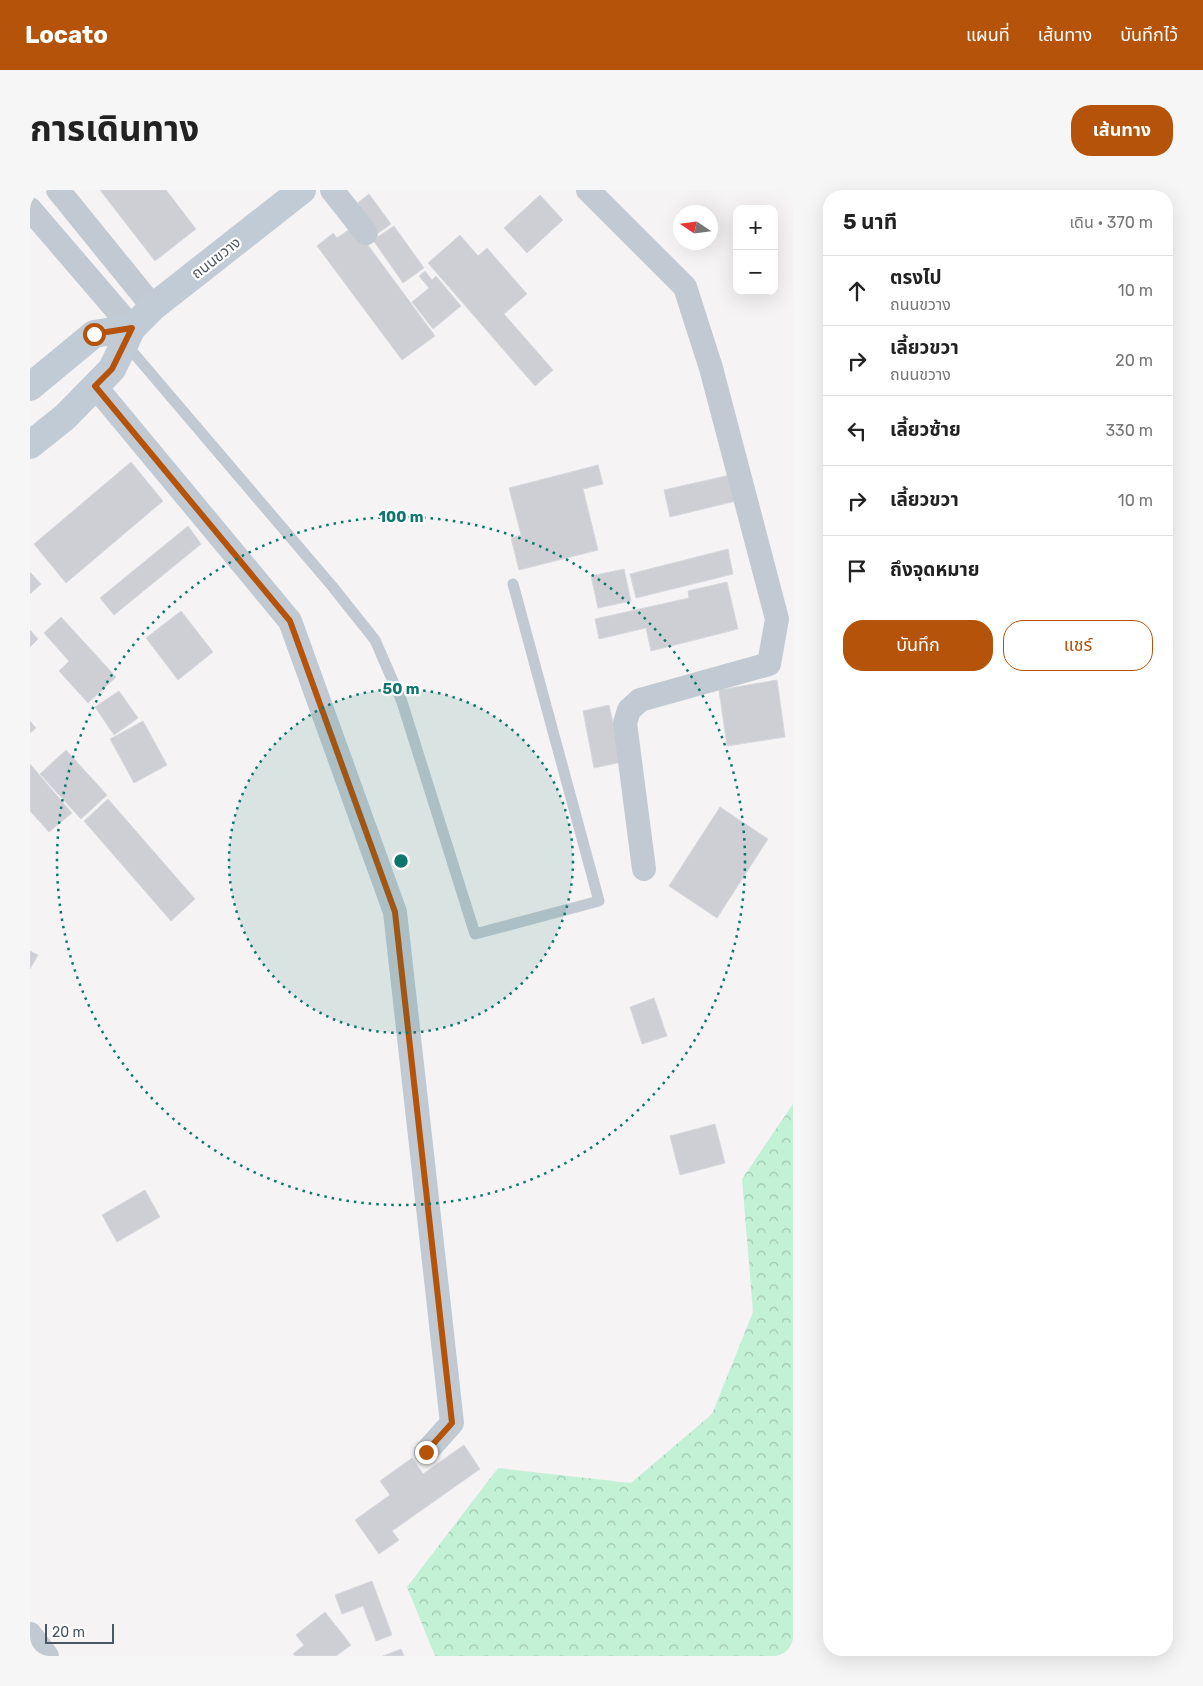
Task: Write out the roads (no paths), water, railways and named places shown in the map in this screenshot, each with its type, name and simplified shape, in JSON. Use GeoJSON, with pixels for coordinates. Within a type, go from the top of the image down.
{"type":"FeatureCollection","features":[{"type":"Feature","properties":{"kind":"main road","name":"ถนนขวาง"},"geometry":{"type":"LineString","coordinates":[[30,445],[65,417],[112,369],[129,336],[153,307],[302,190]]}},
{"type":"Feature","properties":{"kind":"main road"},"geometry":{"type":"LineString","coordinates":[[30,387],[94,334],[129,336]]}},
{"type":"Feature","properties":{"kind":"street"},"geometry":{"type":"LineString","coordinates":[[58,190],[153,307]]}},
{"type":"Feature","properties":{"kind":"street"},"geometry":{"type":"LineString","coordinates":[[332,190],[366,233]]}},
{"type":"Feature","properties":{"kind":"street"},"geometry":{"type":"LineString","coordinates":[[588,190],[686,288],[711,368],[777,620],[769,664],[640,700],[629,710],[625,723],[644,869]]}},
{"type":"Feature","properties":{"kind":"street"},"geometry":{"type":"LineString","coordinates":[[30,209],[129,336]]}},
{"type":"Feature","properties":{"kind":"street"},"geometry":{"type":"LineString","coordinates":[[95,386],[290,621],[395,912],[452,1423],[426,1452]]}},
{"type":"Feature","properties":{"kind":"street"},"geometry":{"type":"LineString","coordinates":[[30,1634],[47,1656]]}},
{"type":"Feature","properties":{"kind":"lane"},"geometry":{"type":"LineString","coordinates":[[129,336],[251,494],[332,586],[375,640],[402,702],[475,934],[599,901],[513,584]]}}]}
